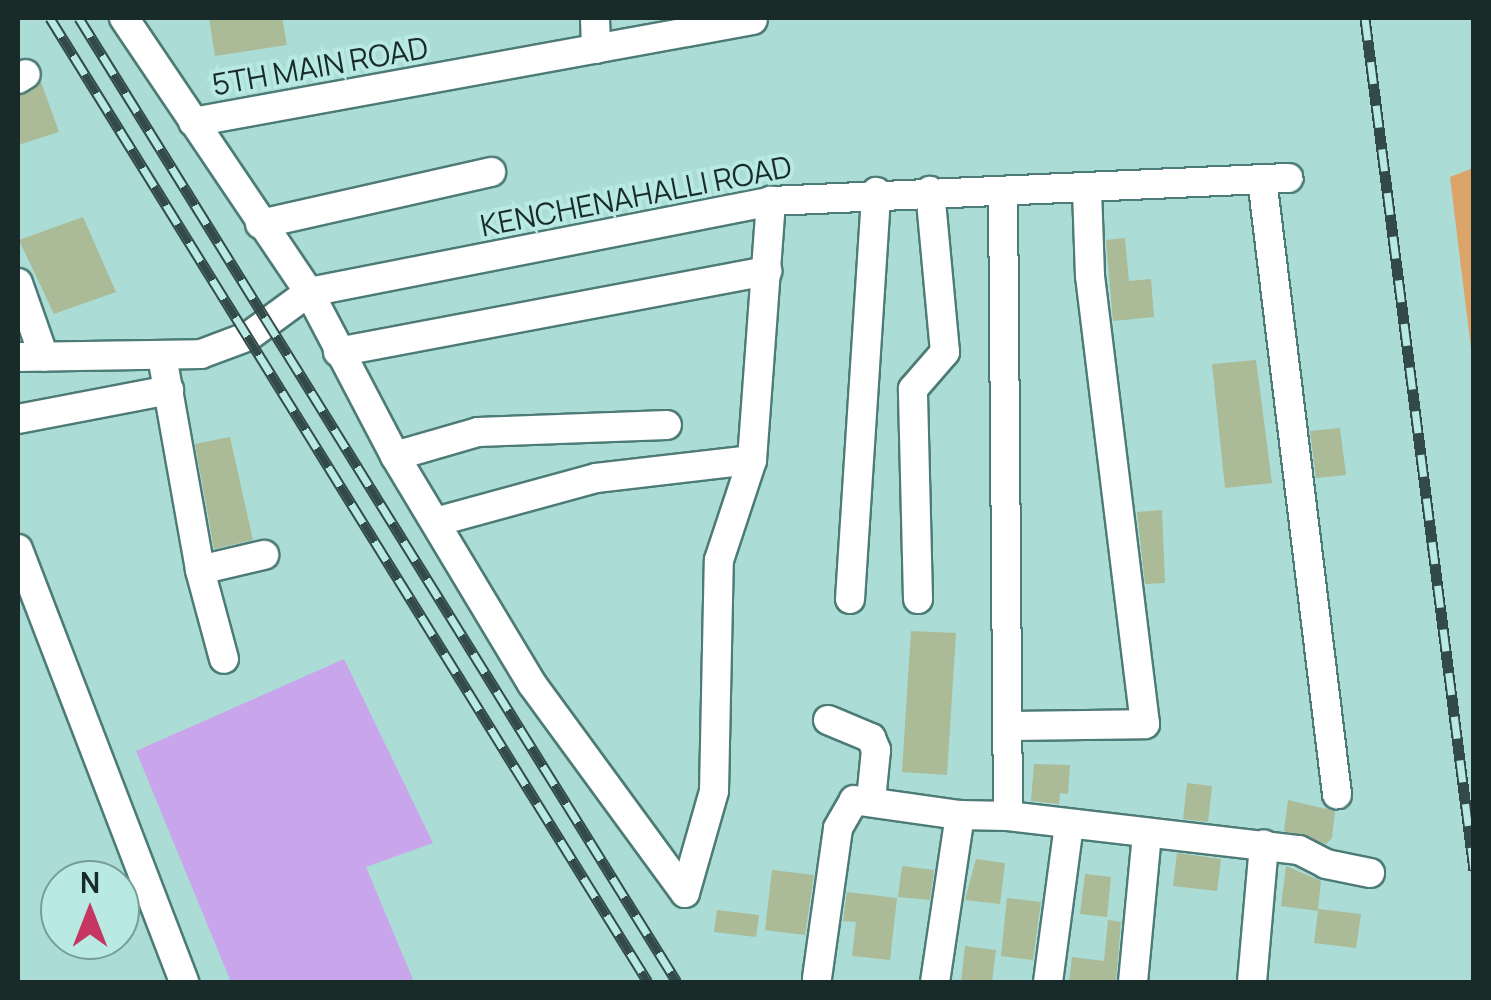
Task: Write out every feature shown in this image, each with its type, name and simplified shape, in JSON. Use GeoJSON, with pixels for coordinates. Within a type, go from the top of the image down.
{"type":"FeatureCollection","features":[{"type":"Feature","properties":{"kind":"street"},"geometry":{"type":"LineString","coordinates":[[124,18],[309,292],[395,456],[440,521],[532,684],[685,892],[714,791],[718,560],[752,460],[771,200]]}},
{"type":"Feature","properties":{"kind":"street"},"geometry":{"type":"LineString","coordinates":[[595,18],[596,49]]}},
{"type":"Feature","properties":{"kind":"street","name":"5TH MAIN ROAD"},"geometry":{"type":"LineString","coordinates":[[193,122],[754,20]]}},
{"type":"Feature","properties":{"kind":"street"},"geometry":{"type":"LineString","coordinates":[[260,224],[490,172]]}},
{"type":"Feature","properties":{"kind":"street","name":"KENCHENAHALLI ROAD"},"geometry":{"type":"LineString","coordinates":[[31,357],[201,354],[249,336],[309,292],[771,200],[876,192],[1004,192],[1275,178],[1337,794]]}},
{"type":"Feature","properties":{"kind":"street"},"geometry":{"type":"LineString","coordinates":[[1008,726],[1145,724],[1090,276],[1087,188]]}},
{"type":"Feature","properties":{"kind":"street"},"geometry":{"type":"LineString","coordinates":[[918,599],[913,390],[945,352],[930,191]]}},
{"type":"Feature","properties":{"kind":"street"},"geometry":{"type":"LineString","coordinates":[[850,598],[876,192]]}},
{"type":"Feature","properties":{"kind":"street"},"geometry":{"type":"LineString","coordinates":[[1004,192],[999,298],[1008,816]]}},
{"type":"Feature","properties":{"kind":"street"},"geometry":{"type":"LineString","coordinates":[[338,352],[768,271]]}},
{"type":"Feature","properties":{"kind":"street"},"geometry":{"type":"LineString","coordinates":[[18,283],[31,357]]}},
{"type":"Feature","properties":{"kind":"street"},"geometry":{"type":"LineString","coordinates":[[162,356],[200,570],[224,659]]}},
{"type":"Feature","properties":{"kind":"street"},"geometry":{"type":"LineString","coordinates":[[18,418],[169,390]]}},
{"type":"Feature","properties":{"kind":"street"},"geometry":{"type":"LineString","coordinates":[[395,456],[478,432],[668,425]]}},
{"type":"Feature","properties":{"kind":"street"},"geometry":{"type":"LineString","coordinates":[[440,521],[596,478],[752,460]]}},
{"type":"Feature","properties":{"kind":"street"},"geometry":{"type":"LineString","coordinates":[[18,549],[184,982]]}},
{"type":"Feature","properties":{"kind":"street"},"geometry":{"type":"LineString","coordinates":[[200,570],[264,555]]}},
{"type":"Feature","properties":{"kind":"street"},"geometry":{"type":"LineString","coordinates":[[828,720],[871,738],[876,750],[871,800]]}},
{"type":"Feature","properties":{"kind":"street"},"geometry":{"type":"LineString","coordinates":[[818,978],[838,828],[854,800],[960,815],[1008,816],[1264,846],[1370,873]]}},
{"type":"Feature","properties":{"kind":"street"},"geometry":{"type":"LineString","coordinates":[[935,982],[960,815]]}},
{"type":"Feature","properties":{"kind":"street"},"geometry":{"type":"LineString","coordinates":[[1048,982],[1068,824]]}},
{"type":"Feature","properties":{"kind":"street"},"geometry":{"type":"LineString","coordinates":[[1133,982],[1147,833]]}},
{"type":"Feature","properties":{"kind":"street"},"geometry":{"type":"LineString","coordinates":[[1252,982],[1264,846]]}},
{"type":"Feature","properties":{"kind":"shaded area"},"geometry":{"type":"Polygon","coordinates":[[[1473,168],[1473,365],[1450,177],[1473,168]]]}},
{"type":"Feature","properties":{"kind":"shaded area"},"geometry":{"type":"Polygon","coordinates":[[[344,659],[433,843],[366,867],[414,982],[231,982],[136,751],[344,659]]]}},
{"type":"Feature","properties":{"kind":"building"},"geometry":{"type":"Polygon","coordinates":[[[209,18],[282,18],[287,45],[215,56],[209,18]]]}},
{"type":"Feature","properties":{"kind":"building"},"geometry":{"type":"Polygon","coordinates":[[[41,82],[59,132],[18,145],[18,96],[41,82]]]}},
{"type":"Feature","properties":{"kind":"building"},"geometry":{"type":"Polygon","coordinates":[[[83,217],[116,292],[54,314],[19,240],[83,217]]]}},
{"type":"Feature","properties":{"kind":"building"},"geometry":{"type":"Polygon","coordinates":[[[1125,238],[1129,281],[1151,279],[1154,317],[1113,321],[1106,240],[1125,238]]]}},
{"type":"Feature","properties":{"kind":"building"},"geometry":{"type":"Polygon","coordinates":[[[1256,360],[1272,483],[1225,488],[1212,364],[1256,360]]]}},
{"type":"Feature","properties":{"kind":"building"},"geometry":{"type":"Polygon","coordinates":[[[1340,428],[1346,475],[1316,478],[1310,431],[1340,428]]]}},
{"type":"Feature","properties":{"kind":"building"},"geometry":{"type":"Polygon","coordinates":[[[230,437],[253,540],[214,549],[195,444],[230,437]]]}},
{"type":"Feature","properties":{"kind":"building"},"geometry":{"type":"Polygon","coordinates":[[[1162,510],[1165,583],[1145,584],[1137,512],[1162,510]]]}},
{"type":"Feature","properties":{"kind":"building"},"geometry":{"type":"Polygon","coordinates":[[[911,631],[956,633],[947,775],[902,772],[911,631]]]}},
{"type":"Feature","properties":{"kind":"building"},"geometry":{"type":"Polygon","coordinates":[[[1034,764],[1070,765],[1068,794],[1060,793],[1059,804],[1031,801],[1034,764]]]}},
{"type":"Feature","properties":{"kind":"building"},"geometry":{"type":"Polygon","coordinates":[[[1187,783],[1212,786],[1208,822],[1183,819],[1187,783]]]}},
{"type":"Feature","properties":{"kind":"building"},"geometry":{"type":"Polygon","coordinates":[[[1288,800],[1335,811],[1332,838],[1326,844],[1284,831],[1288,800]]]}},
{"type":"Feature","properties":{"kind":"building"},"geometry":{"type":"Polygon","coordinates":[[[1177,853],[1221,859],[1217,891],[1173,886],[1177,853]]]}},
{"type":"Feature","properties":{"kind":"building"},"geometry":{"type":"Polygon","coordinates":[[[976,859],[1005,863],[1000,904],[965,900],[976,859]]]}},
{"type":"Feature","properties":{"kind":"building"},"geometry":{"type":"Polygon","coordinates":[[[902,866],[934,870],[930,900],[898,897],[902,866]]]}},
{"type":"Feature","properties":{"kind":"building"},"geometry":{"type":"Polygon","coordinates":[[[1286,866],[1321,881],[1318,909],[1361,914],[1356,948],[1314,943],[1318,911],[1281,906],[1286,866]]]}},
{"type":"Feature","properties":{"kind":"building"},"geometry":{"type":"Polygon","coordinates":[[[772,870],[814,875],[805,935],[765,930],[772,870]]]}},
{"type":"Feature","properties":{"kind":"building"},"geometry":{"type":"Polygon","coordinates":[[[1085,874],[1111,877],[1107,917],[1080,914],[1085,874]]]}},
{"type":"Feature","properties":{"kind":"building"},"geometry":{"type":"Polygon","coordinates":[[[847,892],[897,898],[890,960],[852,956],[856,922],[843,921],[847,892]]]}},
{"type":"Feature","properties":{"kind":"building"},"geometry":{"type":"Polygon","coordinates":[[[1007,898],[1041,902],[1033,960],[1001,956],[1007,898]]]}},
{"type":"Feature","properties":{"kind":"building"},"geometry":{"type":"Polygon","coordinates":[[[717,910],[759,915],[756,937],[714,932],[717,910]]]}},
{"type":"Feature","properties":{"kind":"building"},"geometry":{"type":"Polygon","coordinates":[[[1108,920],[1121,922],[1116,982],[1069,982],[1072,957],[1104,961],[1108,920]]]}},
{"type":"Feature","properties":{"kind":"building"},"geometry":{"type":"Polygon","coordinates":[[[965,946],[996,950],[992,982],[961,982],[965,946]]]}},
{"type":"Feature","properties":{"kind":"railway"},"geometry":{"type":"LineString","coordinates":[[50,18],[648,982]]}},
{"type":"Feature","properties":{"kind":"railway"},"geometry":{"type":"LineString","coordinates":[[79,18],[677,982]]}},
{"type":"Feature","properties":{"kind":"railway"},"geometry":{"type":"LineString","coordinates":[[1365,18],[1474,870]]}}]}
